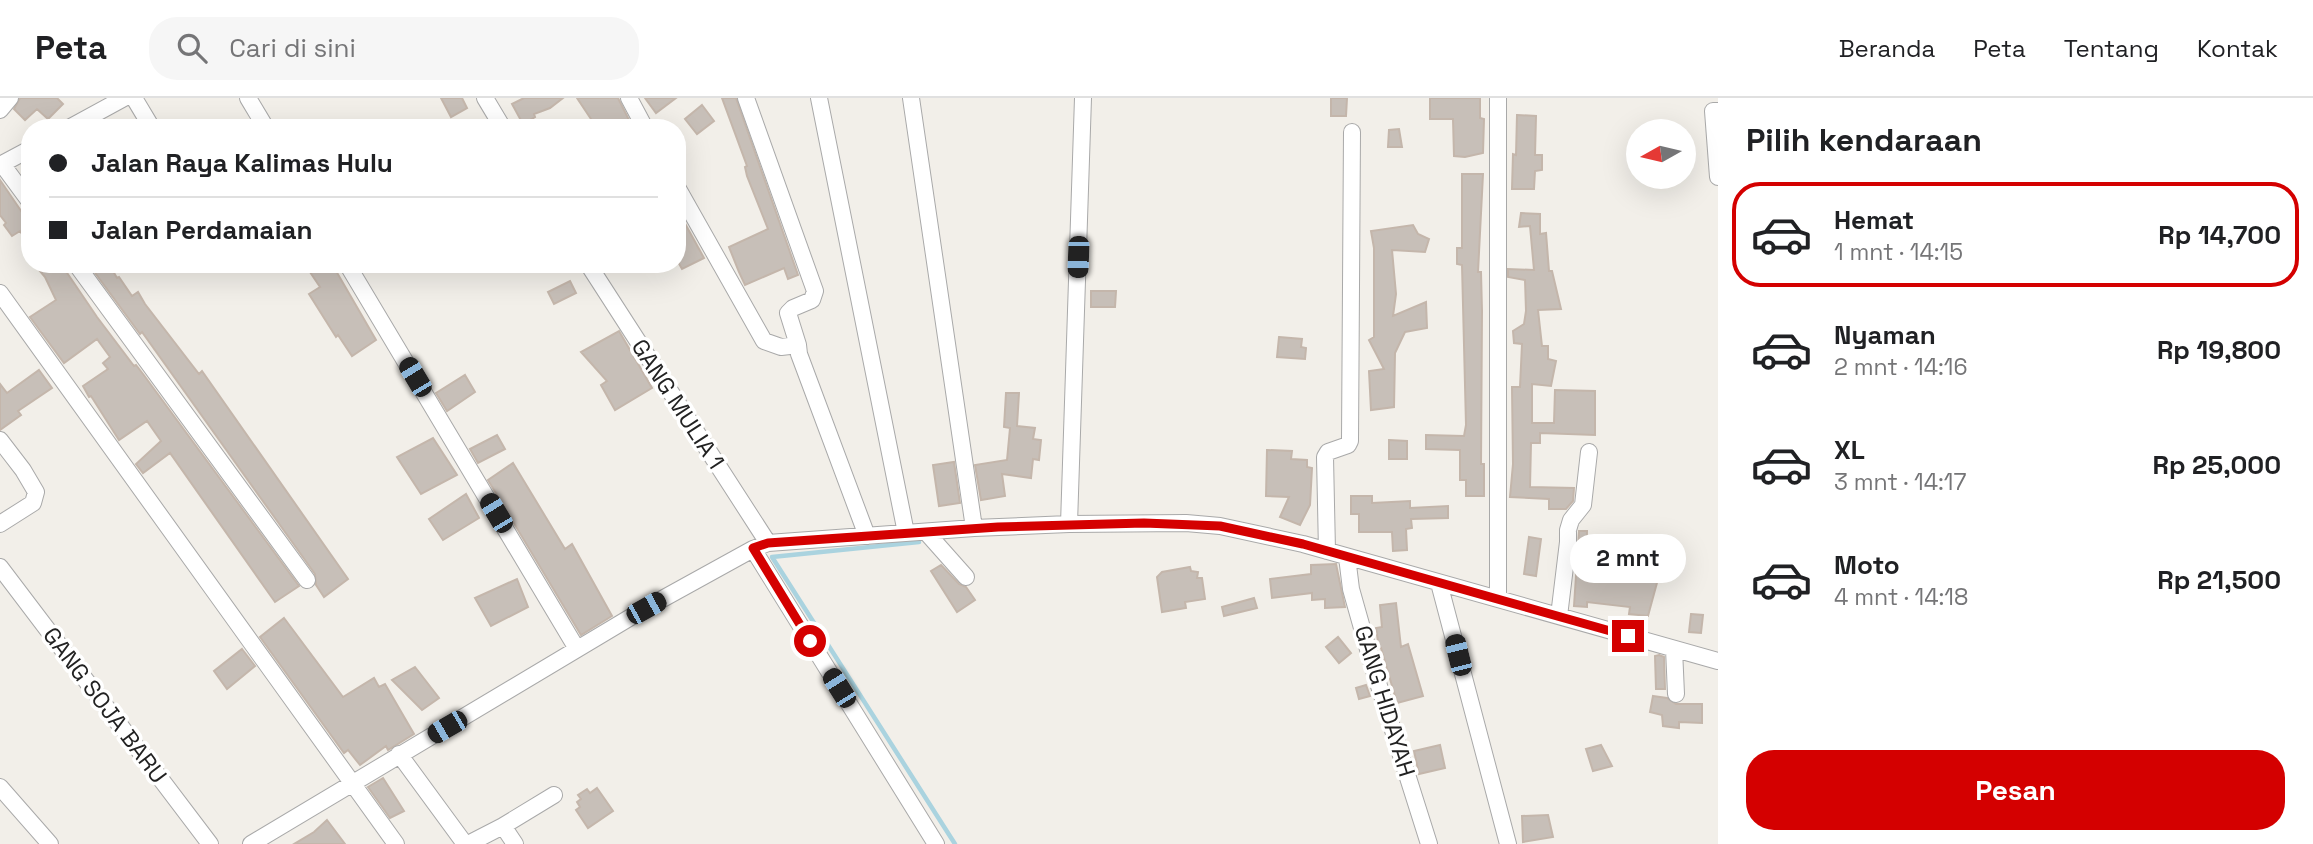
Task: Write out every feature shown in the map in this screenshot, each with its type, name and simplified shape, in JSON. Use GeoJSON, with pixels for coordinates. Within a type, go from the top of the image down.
{"type":"FeatureCollection","features":[{"type":"Feature","properties":{"kind":"street"},"geometry":{"type":"LineString","coordinates":[[0,110],[10,98]]}},
{"type":"Feature","properties":{"kind":"street"},"geometry":{"type":"LineString","coordinates":[[86,119],[124,98]]}},
{"type":"Feature","properties":{"kind":"street"},"geometry":{"type":"LineString","coordinates":[[134,98],[147,119]]}},
{"type":"Feature","properties":{"kind":"street"},"geometry":{"type":"LineString","coordinates":[[248,98],[261,119]]}},
{"type":"Feature","properties":{"kind":"street"},"geometry":{"type":"LineString","coordinates":[[485,98],[498,119]]}},
{"type":"Feature","properties":{"kind":"street"},"geometry":{"type":"LineString","coordinates":[[629,98],[640,119]]}},
{"type":"Feature","properties":{"kind":"street"},"geometry":{"type":"LineString","coordinates":[[746,98],[815,290],[812,299],[788,313],[799,354],[867,536]]}},
{"type":"Feature","properties":{"kind":"street"},"geometry":{"type":"LineString","coordinates":[[819,98],[906,533]]}},
{"type":"Feature","properties":{"kind":"street"},"geometry":{"type":"LineString","coordinates":[[911,98],[974,528]]}},
{"type":"Feature","properties":{"kind":"street"},"geometry":{"type":"LineString","coordinates":[[1069,524],[1083,98]]}},
{"type":"Feature","properties":{"kind":"street"},"geometry":{"type":"LineString","coordinates":[[1498,98],[1498,598]]}},
{"type":"Feature","properties":{"kind":"street"},"geometry":{"type":"LineString","coordinates":[[1718,111],[1713,111],[1718,177]]}},
{"type":"Feature","properties":{"kind":"street"},"geometry":{"type":"LineString","coordinates":[[1327,551],[1325,457],[1328,452],[1348,445],[1350,441],[1352,132]]}},
{"type":"Feature","properties":{"kind":"street"},"geometry":{"type":"LineString","coordinates":[[21,154],[1,165],[21,191]]}},
{"type":"Feature","properties":{"kind":"street"},"geometry":{"type":"LineString","coordinates":[[686,203],[764,341],[780,347],[798,345]]}},
{"type":"Feature","properties":{"kind":"street"},"geometry":{"type":"LineString","coordinates":[[83,273],[307,580]]}},
{"type":"Feature","properties":{"kind":"street"},"geometry":{"type":"LineString","coordinates":[[352,273],[577,649]]}},
{"type":"Feature","properties":{"kind":"street","name":"GANG MULIA 1"},"geometry":{"type":"LineString","coordinates":[[593,273],[760,546],[936,844]]}},
{"type":"Feature","properties":{"kind":"street"},"geometry":{"type":"LineString","coordinates":[[0,293],[396,844]]}},
{"type":"Feature","properties":{"kind":"street"},"geometry":{"type":"LineString","coordinates":[[0,440],[36,492],[33,503],[0,524]]}},
{"type":"Feature","properties":{"kind":"street"},"geometry":{"type":"LineString","coordinates":[[1559,616],[1568,530],[1571,520],[1583,505],[1589,452]]}},
{"type":"Feature","properties":{"kind":"street"},"geometry":{"type":"LineString","coordinates":[[251,844],[577,649],[760,546],[974,528],[1069,524],[1203,524],[1327,551],[1718,661]]}},
{"type":"Feature","properties":{"kind":"street"},"geometry":{"type":"LineString","coordinates":[[926,532],[966,577]]}},
{"type":"Feature","properties":{"kind":"street","name":"GANG HIDAYAH"},"geometry":{"type":"LineString","coordinates":[[1347,557],[1354,602],[1429,844]]}},
{"type":"Feature","properties":{"kind":"street","name":"GANG SOJA BARU"},"geometry":{"type":"LineString","coordinates":[[0,567],[210,844]]}},
{"type":"Feature","properties":{"kind":"street"},"geometry":{"type":"LineString","coordinates":[[1439,583],[1508,844]]}},
{"type":"Feature","properties":{"kind":"street"},"geometry":{"type":"LineString","coordinates":[[1674,649],[1676,694]]}},
{"type":"Feature","properties":{"kind":"street"},"geometry":{"type":"LineString","coordinates":[[399,754],[466,844],[503,826],[554,795]]}},
{"type":"Feature","properties":{"kind":"street"},"geometry":{"type":"LineString","coordinates":[[0,787],[50,844]]}},
{"type":"Feature","properties":{"kind":"street"},"geometry":{"type":"LineString","coordinates":[[503,826],[515,844]]}},
{"type":"Feature","properties":{"kind":"building"},"geometry":{"type":"Polygon","coordinates":[[[20,98],[57,98],[63,104],[48,119],[37,109],[24,119],[14,109],[20,98]]]}},
{"type":"Feature","properties":{"kind":"building"},"geometry":{"type":"Polygon","coordinates":[[[441,98],[462,98],[467,108],[451,117],[441,98]]]}},
{"type":"Feature","properties":{"kind":"building"},"geometry":{"type":"Polygon","coordinates":[[[524,98],[563,98],[550,108],[534,114],[535,117],[532,119],[520,119],[512,104],[524,98]]]}},
{"type":"Feature","properties":{"kind":"building"},"geometry":{"type":"Polygon","coordinates":[[[577,98],[618,98],[628,119],[591,119],[577,98]]]}},
{"type":"Feature","properties":{"kind":"building"},"geometry":{"type":"Polygon","coordinates":[[[645,98],[676,98],[656,113],[645,98]]]}},
{"type":"Feature","properties":{"kind":"building"},"geometry":{"type":"Polygon","coordinates":[[[722,98],[736,98],[798,275],[788,279],[784,268],[745,285],[729,247],[768,229],[747,176],[747,166],[722,98]]]}},
{"type":"Feature","properties":{"kind":"building"},"geometry":{"type":"Polygon","coordinates":[[[1331,98],[1347,98],[1346,116],[1331,116],[1331,98]]]}},
{"type":"Feature","properties":{"kind":"building"},"geometry":{"type":"Polygon","coordinates":[[[1430,98],[1480,98],[1480,118],[1484,119],[1483,153],[1465,157],[1454,156],[1453,119],[1430,119],[1430,98]]]}},
{"type":"Feature","properties":{"kind":"building"},"geometry":{"type":"Polygon","coordinates":[[[702,105],[714,121],[697,134],[685,119],[702,105]]]}},
{"type":"Feature","properties":{"kind":"building"},"geometry":{"type":"Polygon","coordinates":[[[1517,115],[1536,116],[1535,155],[1542,155],[1542,170],[1535,171],[1534,189],[1512,189],[1517,115]]]}},
{"type":"Feature","properties":{"kind":"building"},"geometry":{"type":"Polygon","coordinates":[[[1399,129],[1402,147],[1388,147],[1389,130],[1399,129]]]}},
{"type":"Feature","properties":{"kind":"building"},"geometry":{"type":"Polygon","coordinates":[[[1462,174],[1483,174],[1478,272],[1481,272],[1481,464],[1484,464],[1484,496],[1466,496],[1466,480],[1460,480],[1460,450],[1426,449],[1426,435],[1464,436],[1466,425],[1462,265],[1457,264],[1457,248],[1462,248],[1462,174]]]}},
{"type":"Feature","properties":{"kind":"building"},"geometry":{"type":"Polygon","coordinates":[[[0,180],[21,211],[21,232],[12,236],[0,215],[0,180]]]}},
{"type":"Feature","properties":{"kind":"building"},"geometry":{"type":"Polygon","coordinates":[[[1521,213],[1540,214],[1540,234],[1546,233],[1549,271],[1552,271],[1561,309],[1538,310],[1542,346],[1548,346],[1548,359],[1556,361],[1551,386],[1532,384],[1532,423],[1554,423],[1555,390],[1595,391],[1595,435],[1540,433],[1540,443],[1531,443],[1530,487],[1574,488],[1573,501],[1566,509],[1549,509],[1549,499],[1510,497],[1513,464],[1512,387],[1520,387],[1522,344],[1514,343],[1513,331],[1524,324],[1526,311],[1525,280],[1508,277],[1508,269],[1534,270],[1530,226],[1519,227],[1521,213]]]}},
{"type":"Feature","properties":{"kind":"building"},"geometry":{"type":"Polygon","coordinates":[[[686,225],[704,258],[686,267],[686,225]]]}},
{"type":"Feature","properties":{"kind":"building"},"geometry":{"type":"Polygon","coordinates":[[[1413,225],[1418,234],[1429,239],[1425,252],[1392,250],[1396,294],[1393,316],[1426,302],[1427,328],[1405,332],[1395,353],[1394,407],[1371,410],[1369,371],[1384,369],[1369,340],[1374,337],[1374,248],[1371,231],[1413,225]]]}},
{"type":"Feature","properties":{"kind":"building"},"geometry":{"type":"Polygon","coordinates":[[[42,273],[67,273],[97,317],[143,374],[299,586],[275,602],[170,453],[143,473],[136,464],[161,441],[147,421],[119,440],[83,386],[108,369],[103,363],[110,357],[97,339],[64,363],[30,317],[56,300],[42,273]]]}},
{"type":"Feature","properties":{"kind":"building"},"geometry":{"type":"Polygon","coordinates":[[[95,273],[114,273],[132,296],[138,292],[199,374],[202,371],[348,579],[324,597],[316,585],[315,574],[142,332],[140,334],[95,273]]]}},
{"type":"Feature","properties":{"kind":"building"},"geometry":{"type":"Polygon","coordinates":[[[311,273],[337,273],[376,340],[352,356],[338,335],[336,337],[309,294],[320,287],[311,273]]]}},
{"type":"Feature","properties":{"kind":"building"},"geometry":{"type":"Polygon","coordinates":[[[570,281],[576,293],[554,304],[548,292],[570,281]]]}},
{"type":"Feature","properties":{"kind":"building"},"geometry":{"type":"Polygon","coordinates":[[[1091,291],[1116,291],[1115,307],[1091,307],[1091,291]]]}},
{"type":"Feature","properties":{"kind":"building"},"geometry":{"type":"Polygon","coordinates":[[[619,331],[652,388],[615,410],[601,385],[607,381],[581,352],[619,331]]]}},
{"type":"Feature","properties":{"kind":"building"},"geometry":{"type":"Polygon","coordinates":[[[1279,337],[1302,339],[1301,347],[1306,348],[1305,359],[1277,357],[1279,337]]]}},
{"type":"Feature","properties":{"kind":"building"},"geometry":{"type":"Polygon","coordinates":[[[39,370],[52,388],[18,411],[21,415],[0,430],[0,384],[7,393],[39,370]]]}},
{"type":"Feature","properties":{"kind":"building"},"geometry":{"type":"Polygon","coordinates":[[[465,375],[475,392],[447,411],[436,393],[465,375]]]}},
{"type":"Feature","properties":{"kind":"building"},"geometry":{"type":"Polygon","coordinates":[[[1006,393],[1019,393],[1017,426],[1035,428],[1033,439],[1041,440],[1039,460],[1033,459],[1031,478],[1002,474],[1005,496],[981,500],[975,465],[1007,460],[1010,428],[1004,427],[1006,393]]]}},
{"type":"Feature","properties":{"kind":"building"},"geometry":{"type":"Polygon","coordinates":[[[497,435],[505,449],[478,463],[470,449],[497,435]]]}},
{"type":"Feature","properties":{"kind":"building"},"geometry":{"type":"Polygon","coordinates":[[[433,438],[457,475],[421,494],[397,457],[433,438]]]}},
{"type":"Feature","properties":{"kind":"building"},"geometry":{"type":"Polygon","coordinates":[[[1389,440],[1407,441],[1407,459],[1389,459],[1389,440]]]}},
{"type":"Feature","properties":{"kind":"building"},"geometry":{"type":"Polygon","coordinates":[[[1267,450],[1292,451],[1291,459],[1307,460],[1307,467],[1312,468],[1310,505],[1300,525],[1280,517],[1289,497],[1266,496],[1267,450]]]}},
{"type":"Feature","properties":{"kind":"building"},"geometry":{"type":"Polygon","coordinates":[[[954,462],[960,503],[939,506],[933,465],[954,462]]]}},
{"type":"Feature","properties":{"kind":"building"},"geometry":{"type":"Polygon","coordinates":[[[513,463],[565,549],[572,544],[612,616],[581,635],[488,480],[513,463]]]}},
{"type":"Feature","properties":{"kind":"building"},"geometry":{"type":"Polygon","coordinates":[[[466,494],[479,518],[443,540],[429,519],[466,494]]]}},
{"type":"Feature","properties":{"kind":"building"},"geometry":{"type":"Polygon","coordinates":[[[1351,496],[1372,496],[1372,503],[1410,501],[1410,508],[1448,506],[1448,518],[1411,519],[1412,528],[1406,529],[1407,550],[1393,551],[1392,532],[1359,532],[1359,514],[1351,514],[1351,496]]]}},
{"type":"Feature","properties":{"kind":"building"},"geometry":{"type":"Polygon","coordinates":[[[1579,531],[1587,531],[1586,565],[1645,573],[1658,579],[1648,616],[1629,614],[1630,607],[1587,602],[1587,607],[1574,606],[1579,531]]]}},
{"type":"Feature","properties":{"kind":"building"},"geometry":{"type":"Polygon","coordinates":[[[1529,537],[1541,539],[1536,576],[1524,574],[1529,537]]]}},
{"type":"Feature","properties":{"kind":"building"},"geometry":{"type":"Polygon","coordinates":[[[1336,564],[1345,607],[1325,608],[1325,599],[1312,600],[1312,593],[1272,598],[1270,579],[1311,574],[1311,565],[1336,564]]]}},
{"type":"Feature","properties":{"kind":"building"},"geometry":{"type":"Polygon","coordinates":[[[941,565],[959,584],[966,587],[975,600],[957,612],[931,571],[941,565]]]}},
{"type":"Feature","properties":{"kind":"building"},"geometry":{"type":"Polygon","coordinates":[[[1190,567],[1191,571],[1198,572],[1197,578],[1202,578],[1205,599],[1185,602],[1186,608],[1162,612],[1157,577],[1162,572],[1190,567]]]}},
{"type":"Feature","properties":{"kind":"building"},"geometry":{"type":"Polygon","coordinates":[[[517,579],[528,607],[491,626],[475,598],[517,579]]]}},
{"type":"Feature","properties":{"kind":"building"},"geometry":{"type":"Polygon","coordinates":[[[1254,598],[1257,608],[1224,616],[1222,607],[1254,598]]]}},
{"type":"Feature","properties":{"kind":"building"},"geometry":{"type":"Polygon","coordinates":[[[1396,603],[1401,647],[1408,644],[1423,696],[1397,703],[1379,648],[1376,628],[1382,627],[1380,605],[1396,603]]]}},
{"type":"Feature","properties":{"kind":"building"},"geometry":{"type":"Polygon","coordinates":[[[1691,614],[1703,615],[1701,633],[1689,632],[1691,614]]]}},
{"type":"Feature","properties":{"kind":"building"},"geometry":{"type":"Polygon","coordinates":[[[284,618],[343,697],[374,678],[379,687],[385,684],[414,734],[388,750],[386,746],[360,765],[348,750],[344,753],[260,637],[284,618]]]}},
{"type":"Feature","properties":{"kind":"building"},"geometry":{"type":"Polygon","coordinates":[[[1338,637],[1351,653],[1339,663],[1326,647],[1338,637]]]}},
{"type":"Feature","properties":{"kind":"building"},"geometry":{"type":"Polygon","coordinates":[[[242,649],[255,666],[227,689],[214,671],[242,649]]]}},
{"type":"Feature","properties":{"kind":"building"},"geometry":{"type":"Polygon","coordinates":[[[1655,656],[1664,657],[1665,689],[1656,689],[1655,656]]]}},
{"type":"Feature","properties":{"kind":"building"},"geometry":{"type":"Polygon","coordinates":[[[415,667],[439,698],[422,710],[392,680],[415,667]]]}},
{"type":"Feature","properties":{"kind":"building"},"geometry":{"type":"Polygon","coordinates":[[[1366,685],[1370,696],[1359,699],[1356,688],[1366,685]]]}},
{"type":"Feature","properties":{"kind":"building"},"geometry":{"type":"Polygon","coordinates":[[[1653,696],[1667,698],[1676,704],[1702,704],[1702,723],[1679,722],[1679,728],[1663,726],[1662,715],[1650,712],[1653,696]]]}},
{"type":"Feature","properties":{"kind":"building"},"geometry":{"type":"Polygon","coordinates":[[[1440,745],[1445,768],[1419,774],[1414,751],[1440,745]]]}},
{"type":"Feature","properties":{"kind":"building"},"geometry":{"type":"Polygon","coordinates":[[[1601,745],[1612,766],[1593,771],[1586,749],[1601,745]]]}},
{"type":"Feature","properties":{"kind":"building"},"geometry":{"type":"Polygon","coordinates":[[[383,778],[404,811],[390,818],[368,787],[383,778]]]}},
{"type":"Feature","properties":{"kind":"building"},"geometry":{"type":"Polygon","coordinates":[[[597,788],[613,811],[588,828],[576,810],[580,807],[577,802],[581,799],[578,795],[587,789],[590,793],[597,788]]]}},
{"type":"Feature","properties":{"kind":"building"},"geometry":{"type":"Polygon","coordinates":[[[1548,815],[1553,837],[1523,842],[1522,816],[1548,815]]]}},
{"type":"Feature","properties":{"kind":"building"},"geometry":{"type":"Polygon","coordinates":[[[327,820],[345,844],[294,844],[314,832],[327,820]]]}},
{"type":"Feature","properties":{"kind":"waterway"},"geometry":{"type":"LineString","coordinates":[[919,542],[772,557],[955,844]]}},
{"type":"Feature","properties":{"kind":"route"},"geometry":{"type":"LineString","coordinates":[[810,641],[753,548],[768,543],[974,528],[1144,523],[1220,526],[1303,544],[1628,636]]}}]}
